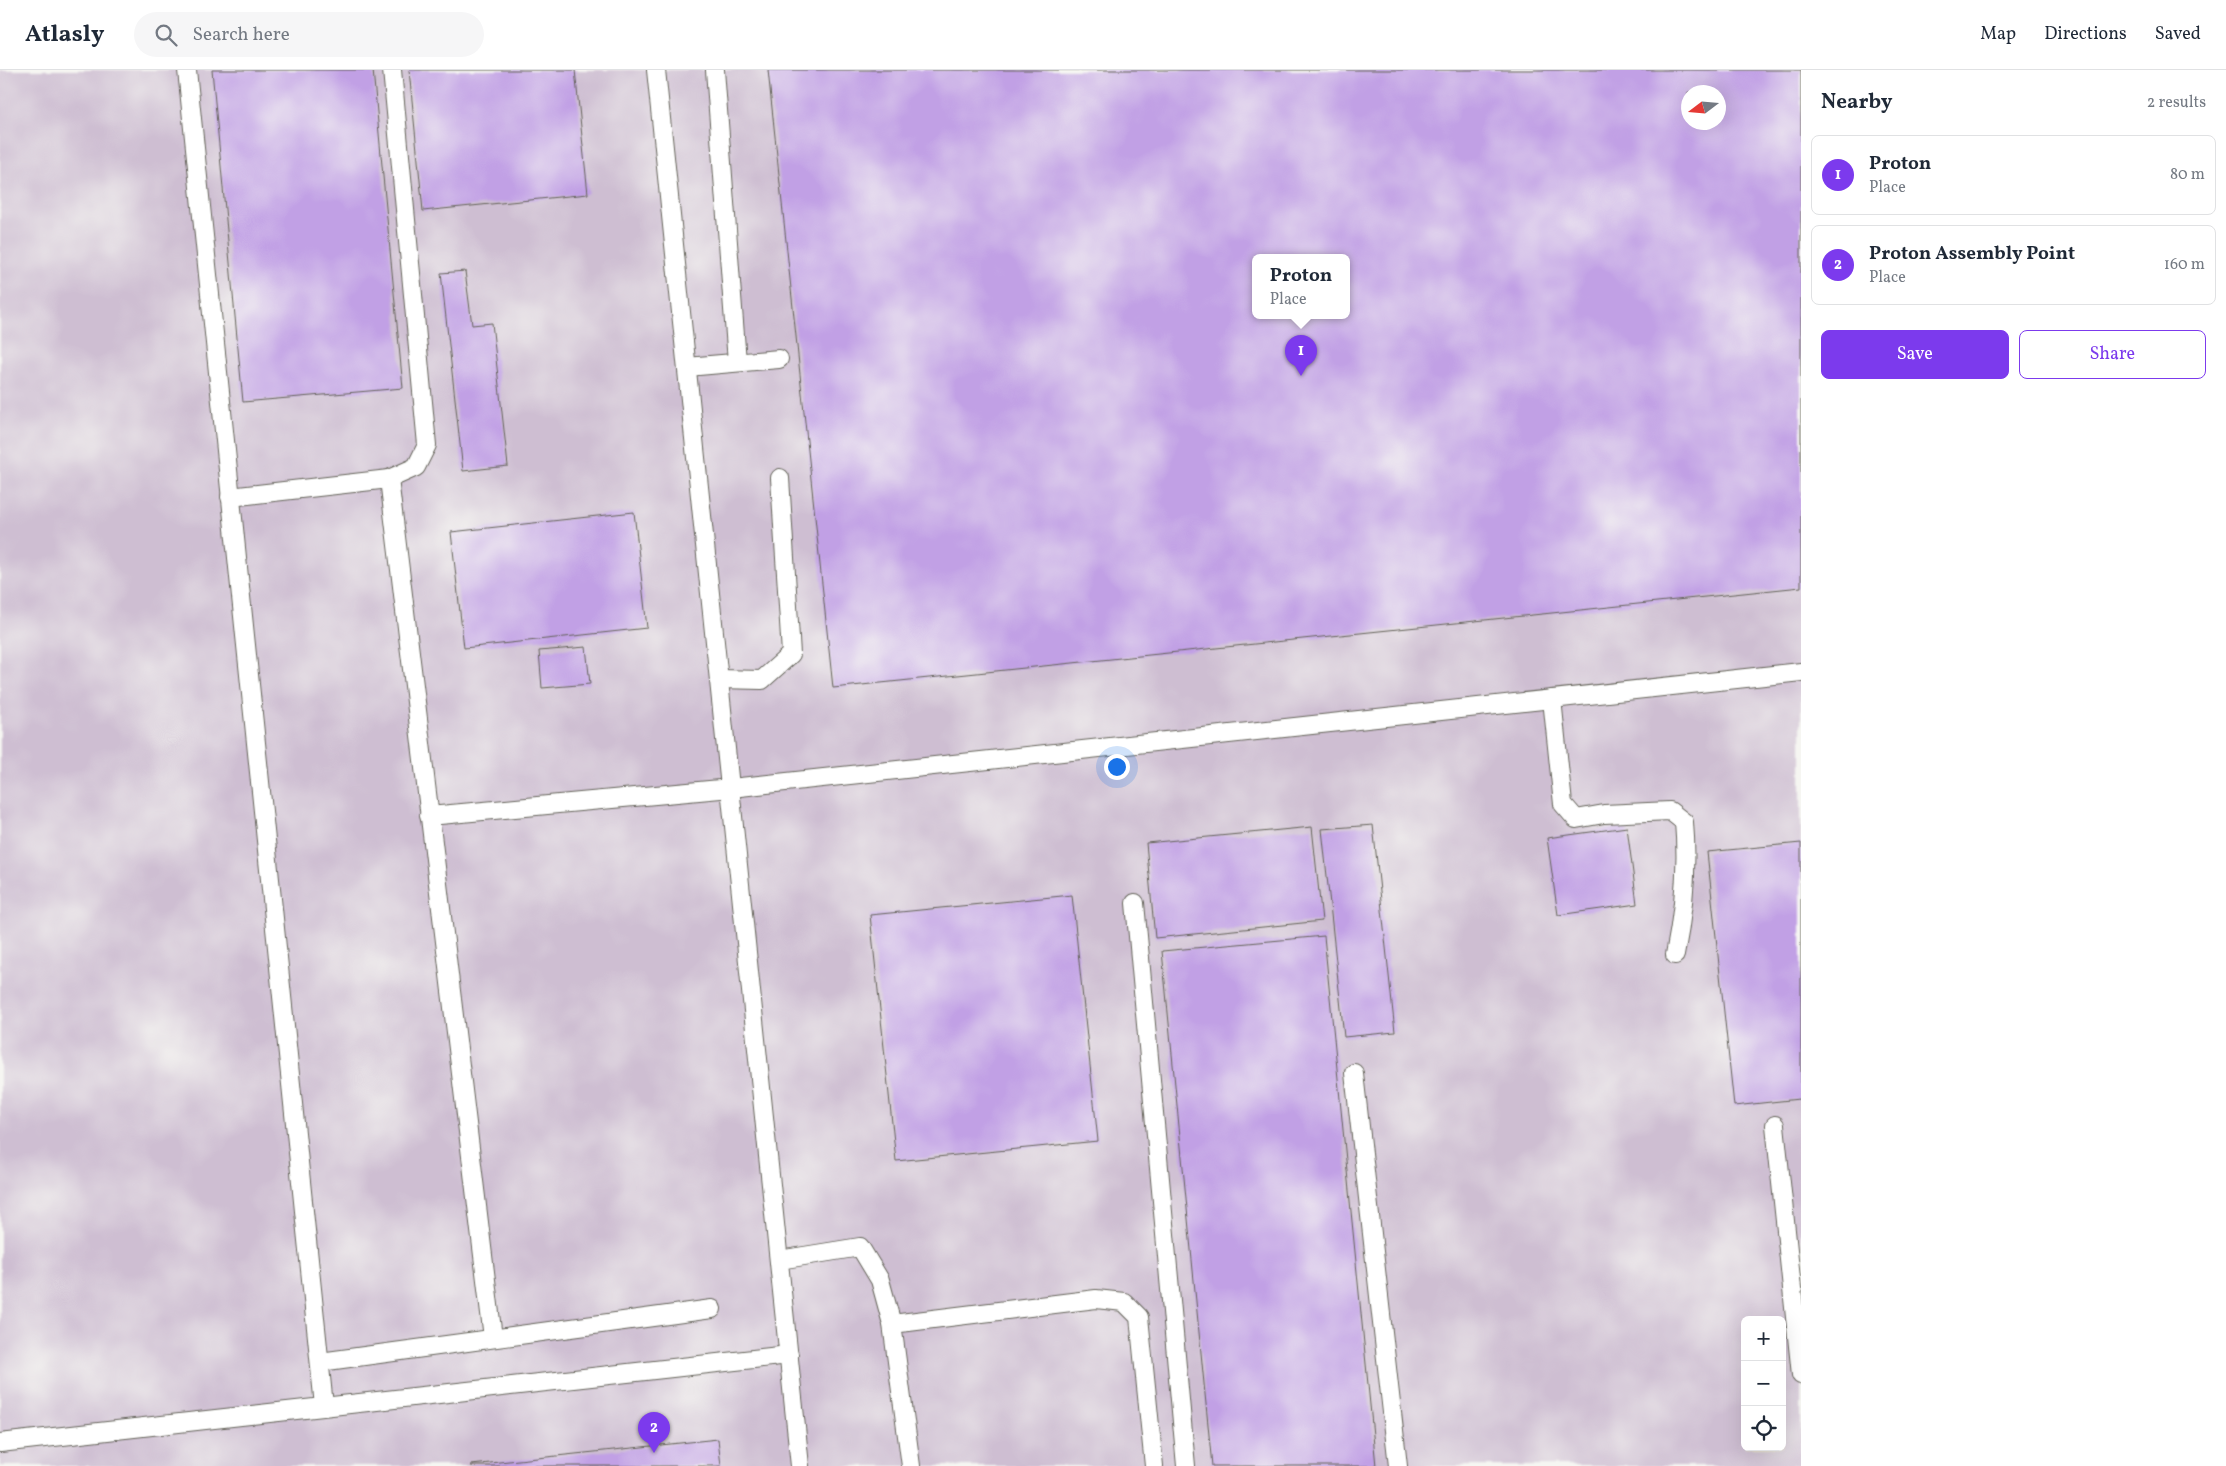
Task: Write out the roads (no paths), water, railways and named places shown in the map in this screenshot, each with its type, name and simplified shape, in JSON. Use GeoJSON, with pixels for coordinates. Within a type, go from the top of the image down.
{"type":"FeatureCollection","features":[{"type":"Feature","properties":{"kind":"lane"},"geometry":{"type":"LineString","coordinates":[[186,70],[324,1406]]}},
{"type":"Feature","properties":{"kind":"lane"},"geometry":{"type":"LineString","coordinates":[[230,497],[389,479],[416,467],[427,444],[392,70]]}},
{"type":"Feature","properties":{"kind":"lane"},"geometry":{"type":"LineString","coordinates":[[656,70],[800,1466]]}},
{"type":"Feature","properties":{"kind":"lane"},"geometry":{"type":"LineString","coordinates":[[715,70],[737,362]]}},
{"type":"Feature","properties":{"kind":"lane"},"geometry":{"type":"LineString","coordinates":[[687,367],[779,359]]}},
{"type":"Feature","properties":{"kind":"lane"},"geometry":{"type":"LineString","coordinates":[[719,679],[762,680],[791,654],[780,478]]}},
{"type":"Feature","properties":{"kind":"lane"},"geometry":{"type":"LineString","coordinates":[[389,479],[493,1338]]}},
{"type":"Feature","properties":{"kind":"lane"},"geometry":{"type":"LineString","coordinates":[[429,816],[731,788],[1801,672]]}},
{"type":"Feature","properties":{"kind":"lane"},"geometry":{"type":"LineString","coordinates":[[1552,699],[1563,804],[1576,819],[1604,814],[1670,811],[1684,822],[1687,855],[1683,915],[1675,955]]}},
{"type":"Feature","properties":{"kind":"lane"},"geometry":{"type":"LineString","coordinates":[[1135,903],[1186,1466]]}},
{"type":"Feature","properties":{"kind":"lane"},"geometry":{"type":"LineString","coordinates":[[1354,1073],[1398,1466]]}},
{"type":"Feature","properties":{"kind":"lane"},"geometry":{"type":"LineString","coordinates":[[1775,1125],[1801,1375]]}},
{"type":"Feature","properties":{"kind":"lane"},"geometry":{"type":"LineString","coordinates":[[779,1260],[860,1247],[880,1280],[892,1324],[911,1466]]}},
{"type":"Feature","properties":{"kind":"lane"},"geometry":{"type":"LineString","coordinates":[[892,1324],[1096,1299],[1124,1302],[1139,1317],[1154,1466]]}},
{"type":"Feature","properties":{"kind":"lane"},"geometry":{"type":"LineString","coordinates":[[320,1362],[712,1309]]}},
{"type":"Feature","properties":{"kind":"lane"},"geometry":{"type":"LineString","coordinates":[[0,1443],[789,1355]]}},
{"type":"Feature","properties":{"kind":"place","name":"Proton"},"geometry":{"type":"Point","coordinates":[1301,376]}},
{"type":"Feature","properties":{"kind":"place","name":"Proton Assembly Point"},"geometry":{"type":"Point","coordinates":[654,1453]}}]}
